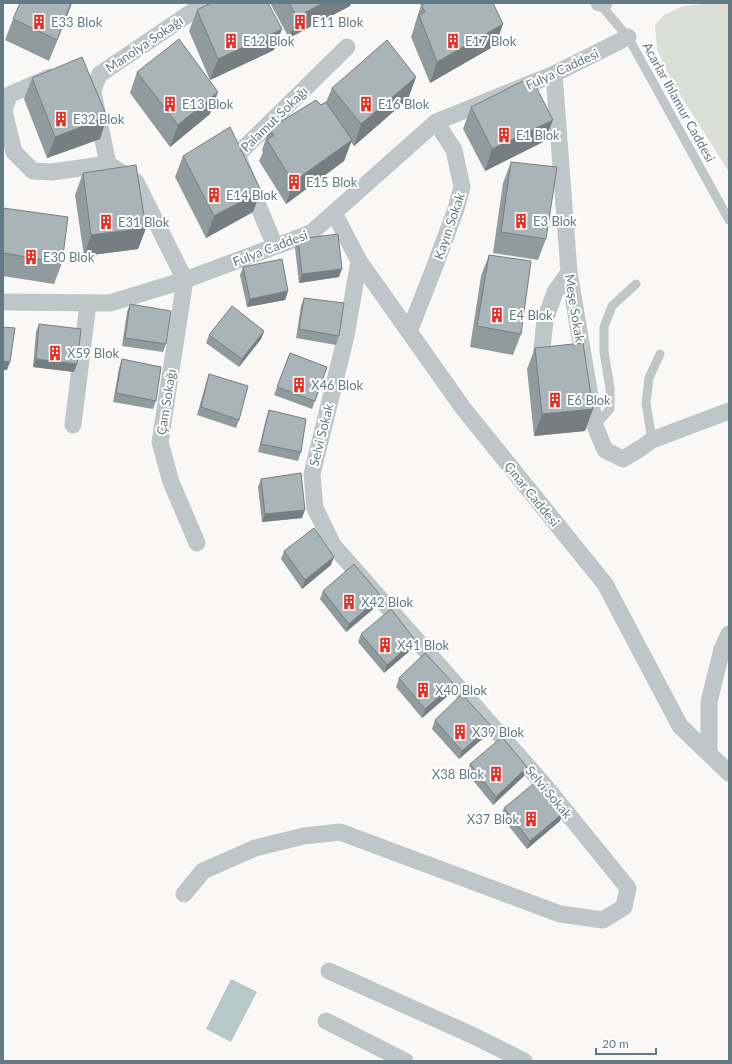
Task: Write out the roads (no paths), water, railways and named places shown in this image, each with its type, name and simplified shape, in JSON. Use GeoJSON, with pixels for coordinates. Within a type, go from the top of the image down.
{"type":"FeatureCollection","features":[{"type":"Feature","properties":{"kind":"street","name":"Manolya Sokağı"},"geometry":{"type":"LineString","coordinates":[[108,164],[93,92],[95,84],[92,75],[205,3]]}},
{"type":"Feature","properties":{"kind":"street"},"geometry":{"type":"LineString","coordinates":[[599,3],[604,3]]}},
{"type":"Feature","properties":{"kind":"street","name":"Fulya Caddesi"},"geometry":{"type":"LineString","coordinates":[[3,302],[110,304],[185,280],[311,233],[436,122],[554,74],[628,37]]}},
{"type":"Feature","properties":{"kind":"street","name":"Palamut Sokağı"},"geometry":{"type":"LineString","coordinates":[[275,246],[237,155],[347,47]]}},
{"type":"Feature","properties":{"kind":"street","name":"Meşe Sokak"},"geometry":{"type":"LineString","coordinates":[[554,74],[569,272],[595,426],[605,450],[623,459],[652,440],[729,411]]}},
{"type":"Feature","properties":{"kind":"street"},"geometry":{"type":"LineString","coordinates":[[63,77],[48,77],[9,95],[4,111],[14,152],[33,171],[52,172],[108,164],[136,182],[185,280]]}},
{"type":"Feature","properties":{"kind":"street","name":"Kayın Sokak"},"geometry":{"type":"LineString","coordinates":[[409,332],[456,209],[462,186],[454,150],[436,122]]}},
{"type":"Feature","properties":{"kind":"street","name":"Çınar Caddesi"},"geometry":{"type":"LineString","coordinates":[[334,213],[359,261],[463,408],[605,584],[680,726],[729,773]]}},
{"type":"Feature","properties":{"kind":"street","name":"Selvi Sokak"},"geometry":{"type":"LineString","coordinates":[[184,894],[202,871],[255,848],[304,836],[340,832],[560,914],[603,920],[624,907],[628,888],[546,787],[333,545],[315,508],[312,474],[346,336],[359,261]]}},
{"type":"Feature","properties":{"kind":"street"},"geometry":{"type":"LineString","coordinates":[[541,358],[545,320],[554,292],[569,272]]}},
{"type":"Feature","properties":{"kind":"street","name":"Çam Sokağı"},"geometry":{"type":"LineString","coordinates":[[185,280],[160,442],[171,482],[197,543]]}},
{"type":"Feature","properties":{"kind":"street"},"geometry":{"type":"LineString","coordinates":[[73,425],[88,303]]}},
{"type":"Feature","properties":{"kind":"street"},"geometry":{"type":"LineString","coordinates":[[709,753],[709,702],[722,649],[729,634]]}},
{"type":"Feature","properties":{"kind":"street"},"geometry":{"type":"LineString","coordinates":[[329,971],[474,1036],[524,1061]]}},
{"type":"Feature","properties":{"kind":"street"},"geometry":{"type":"LineString","coordinates":[[326,1021],[405,1061]]}},
{"type":"Feature","properties":{"kind":"lane","name":"Acarlar Ihlamur Caddesi"},"geometry":{"type":"LineString","coordinates":[[599,3],[628,37],[729,220]]}},
{"type":"Feature","properties":{"kind":"lane"},"geometry":{"type":"LineString","coordinates":[[595,426],[610,409],[610,388],[604,352],[604,327],[612,306],[636,284]]}},
{"type":"Feature","properties":{"kind":"lane"},"geometry":{"type":"LineString","coordinates":[[652,440],[646,403],[649,378],[660,354]]}},
{"type":"Feature","properties":{"kind":"place","name":"E33 Blok"},"geometry":{"type":"Point","coordinates":[39,22]}},
{"type":"Feature","properties":{"kind":"place","name":"E11 Blok"},"geometry":{"type":"Point","coordinates":[300,22]}},
{"type":"Feature","properties":{"kind":"place","name":"E12 Blok"},"geometry":{"type":"Point","coordinates":[231,41]}},
{"type":"Feature","properties":{"kind":"place","name":"E17 Blok"},"geometry":{"type":"Point","coordinates":[453,41]}},
{"type":"Feature","properties":{"kind":"place","name":"E13 Blok"},"geometry":{"type":"Point","coordinates":[170,104]}},
{"type":"Feature","properties":{"kind":"place","name":"E16 Blok"},"geometry":{"type":"Point","coordinates":[366,104]}},
{"type":"Feature","properties":{"kind":"place","name":"E32 Blok"},"geometry":{"type":"Point","coordinates":[61,119]}},
{"type":"Feature","properties":{"kind":"place","name":"E1 Blok"},"geometry":{"type":"Point","coordinates":[504,135]}},
{"type":"Feature","properties":{"kind":"place","name":"E15 Blok"},"geometry":{"type":"Point","coordinates":[294,182]}},
{"type":"Feature","properties":{"kind":"place","name":"E14 Blok"},"geometry":{"type":"Point","coordinates":[214,195]}},
{"type":"Feature","properties":{"kind":"place","name":"E3 Blok"},"geometry":{"type":"Point","coordinates":[521,221]}},
{"type":"Feature","properties":{"kind":"place","name":"E31 Blok"},"geometry":{"type":"Point","coordinates":[106,222]}},
{"type":"Feature","properties":{"kind":"place","name":"E30 Blok"},"geometry":{"type":"Point","coordinates":[31,257]}},
{"type":"Feature","properties":{"kind":"place","name":"E4 Blok"},"geometry":{"type":"Point","coordinates":[497,315]}},
{"type":"Feature","properties":{"kind":"place","name":"X59 Blok"},"geometry":{"type":"Point","coordinates":[55,353]}},
{"type":"Feature","properties":{"kind":"place","name":"X46 Blok"},"geometry":{"type":"Point","coordinates":[299,385]}},
{"type":"Feature","properties":{"kind":"place","name":"E6 Blok"},"geometry":{"type":"Point","coordinates":[555,400]}},
{"type":"Feature","properties":{"kind":"place","name":"X42 Blok"},"geometry":{"type":"Point","coordinates":[349,602]}},
{"type":"Feature","properties":{"kind":"place","name":"X41 Blok"},"geometry":{"type":"Point","coordinates":[385,645]}},
{"type":"Feature","properties":{"kind":"place","name":"X40 Blok"},"geometry":{"type":"Point","coordinates":[423,690]}},
{"type":"Feature","properties":{"kind":"place","name":"X39 Blok"},"geometry":{"type":"Point","coordinates":[460,732]}},
{"type":"Feature","properties":{"kind":"place","name":"X38 Blok"},"geometry":{"type":"Point","coordinates":[496,774]}},
{"type":"Feature","properties":{"kind":"place","name":"X37 Blok"},"geometry":{"type":"Point","coordinates":[531,819]}}]}
